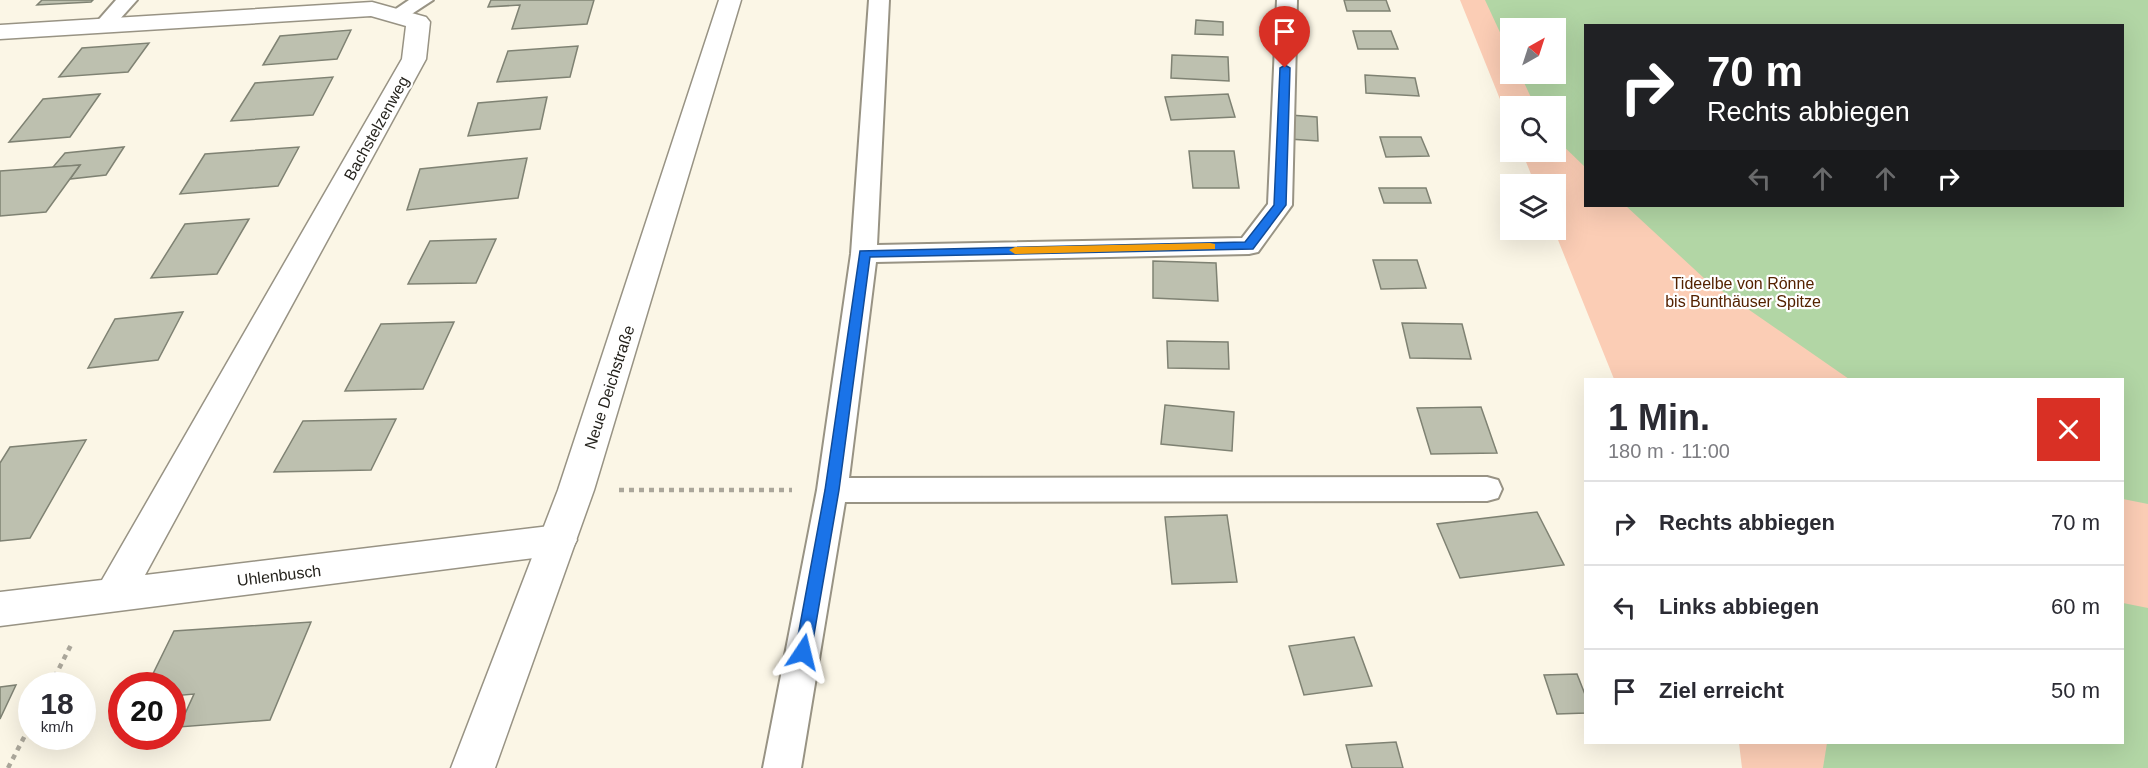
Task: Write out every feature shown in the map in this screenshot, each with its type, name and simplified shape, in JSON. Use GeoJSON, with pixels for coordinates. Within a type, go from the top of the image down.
{"type":"FeatureCollection","features":[{"type":"Feature","properties":{"kind":"street","name":"Neue Deichstraße"},"geometry":{"type":"LineString","coordinates":[[473,768],[576,490],[717,47],[729,0]]}},
{"type":"Feature","properties":{"kind":"street","name":"Bachstelzenweg"},"geometry":{"type":"LineString","coordinates":[[0,32],[372,9],[418,22],[414,59],[114,595]]}},
{"type":"Feature","properties":{"kind":"street","name":"Uhlenbusch"},"geometry":{"type":"LineString","coordinates":[[0,609],[558,540]]}},
{"type":"Feature","properties":{"kind":"lane"},"geometry":{"type":"LineString","coordinates":[[104,26],[127,0]]}},
{"type":"Feature","properties":{"kind":"lane"},"geometry":{"type":"LineString","coordinates":[[396,15],[423,0]]}},
{"type":"Feature","properties":{"kind":"lane"},"geometry":{"type":"LineString","coordinates":[[782,768],[832,490],[864,254],[879,0]]}},
{"type":"Feature","properties":{"kind":"lane"},"geometry":{"type":"LineString","coordinates":[[864,254],[1249,246],[1280,205],[1287,0]]}},
{"type":"Feature","properties":{"kind":"lane"},"geometry":{"type":"LineString","coordinates":[[832,490],[1487,489]]}},
{"type":"Feature","properties":{"kind":"path"},"geometry":{"type":"LineString","coordinates":[[576,490],[711,492],[832,490]]}},
{"type":"Feature","properties":{"kind":"path"},"geometry":{"type":"LineString","coordinates":[[8,768],[18,749]]}},
{"type":"Feature","properties":{"kind":"green space","name":"Tideelbe von Rönne bis Bunthäuser Spitze"},"geometry":{"type":"Polygon","coordinates":[[[1460,0],[2148,0],[2148,768],[1742,768],[1739,744],[2124,744],[2124,378],[1614,378],[1558,240],[1566,240],[1566,174],[1531,174],[1526,162],[1566,162],[1566,96],[1500,96],[1500,99],[1460,0]]]}},
{"type":"Feature","properties":{"kind":"shaded area","name":"Tideelbe von Rönne bis Bunthäuser Spitze"},"geometry":{"type":"Polygon","coordinates":[[[1485,0],[2148,0],[2148,504],[2124,499],[2124,378],[1848,378],[1706,280],[1627,207],[2124,207],[2124,24],[1584,24],[1584,166],[1566,149],[1566,96],[1530,96],[1525,84],[1566,84],[1566,18],[1500,18],[1500,32],[1485,0]]]}},
{"type":"Feature","properties":{"kind":"shaded area"},"geometry":{"type":"Polygon","coordinates":[[[2124,603],[2148,608],[2148,768],[1823,768],[1827,744],[2124,744],[2124,603]]]}},
{"type":"Feature","properties":{"kind":"building"},"geometry":{"type":"Polygon","coordinates":[[[42,0],[93,0],[91,2],[37,5],[42,0]]]}},
{"type":"Feature","properties":{"kind":"building"},"geometry":{"type":"Polygon","coordinates":[[[491,0],[594,0],[587,24],[512,29],[520,5],[488,7],[491,0]]]}},
{"type":"Feature","properties":{"kind":"building"},"geometry":{"type":"Polygon","coordinates":[[[1344,0],[1386,0],[1390,11],[1347,11],[1344,0]]]}},
{"type":"Feature","properties":{"kind":"building"},"geometry":{"type":"Polygon","coordinates":[[[1196,20],[1223,22],[1223,35],[1195,34],[1196,20]]]}},
{"type":"Feature","properties":{"kind":"building"},"geometry":{"type":"Polygon","coordinates":[[[351,30],[337,59],[263,65],[280,36],[351,30]]]}},
{"type":"Feature","properties":{"kind":"building"},"geometry":{"type":"Polygon","coordinates":[[[1353,31],[1391,31],[1398,49],[1358,49],[1353,31]]]}},
{"type":"Feature","properties":{"kind":"building"},"geometry":{"type":"Polygon","coordinates":[[[149,43],[128,72],[59,77],[82,48],[149,43]]]}},
{"type":"Feature","properties":{"kind":"building"},"geometry":{"type":"Polygon","coordinates":[[[578,46],[570,77],[497,82],[508,51],[578,46]]]}},
{"type":"Feature","properties":{"kind":"building"},"geometry":{"type":"Polygon","coordinates":[[[1172,55],[1228,57],[1229,81],[1171,78],[1172,55]]]}},
{"type":"Feature","properties":{"kind":"building"},"geometry":{"type":"Polygon","coordinates":[[[1365,75],[1415,78],[1419,96],[1366,93],[1365,75]]]}},
{"type":"Feature","properties":{"kind":"building"},"geometry":{"type":"Polygon","coordinates":[[[333,77],[313,115],[231,121],[255,83],[333,77]]]}},
{"type":"Feature","properties":{"kind":"building"},"geometry":{"type":"Polygon","coordinates":[[[100,94],[70,137],[9,142],[43,99],[100,94]]]}},
{"type":"Feature","properties":{"kind":"building"},"geometry":{"type":"Polygon","coordinates":[[[1228,94],[1235,117],[1171,120],[1165,97],[1228,94]]]}},
{"type":"Feature","properties":{"kind":"building"},"geometry":{"type":"Polygon","coordinates":[[[547,97],[540,129],[468,136],[478,103],[547,97]]]}},
{"type":"Feature","properties":{"kind":"building"},"geometry":{"type":"Polygon","coordinates":[[[1290,115],[1317,117],[1318,141],[1289,139],[1290,115]]]}},
{"type":"Feature","properties":{"kind":"building"},"geometry":{"type":"Polygon","coordinates":[[[1380,137],[1421,137],[1429,156],[1386,157],[1380,137]]]}},
{"type":"Feature","properties":{"kind":"building"},"geometry":{"type":"Polygon","coordinates":[[[124,147],[106,175],[70,179],[80,165],[53,167],[65,153],[124,147]]]}},
{"type":"Feature","properties":{"kind":"building"},"geometry":{"type":"Polygon","coordinates":[[[299,147],[278,186],[180,194],[205,154],[299,147]]]}},
{"type":"Feature","properties":{"kind":"building"},"geometry":{"type":"Polygon","coordinates":[[[1189,151],[1234,151],[1239,188],[1193,188],[1189,151]]]}},
{"type":"Feature","properties":{"kind":"building"},"geometry":{"type":"Polygon","coordinates":[[[527,158],[518,198],[407,210],[420,169],[527,158]]]}},
{"type":"Feature","properties":{"kind":"building"},"geometry":{"type":"Polygon","coordinates":[[[80,165],[46,212],[0,216],[0,171],[80,165]]]}},
{"type":"Feature","properties":{"kind":"building"},"geometry":{"type":"Polygon","coordinates":[[[1379,188],[1426,188],[1431,203],[1384,203],[1379,188]]]}},
{"type":"Feature","properties":{"kind":"building"},"geometry":{"type":"Polygon","coordinates":[[[249,219],[217,274],[151,278],[185,224],[249,219]]]}},
{"type":"Feature","properties":{"kind":"building"},"geometry":{"type":"Polygon","coordinates":[[[496,239],[476,283],[408,284],[430,241],[496,239]]]}},
{"type":"Feature","properties":{"kind":"building"},"geometry":{"type":"Polygon","coordinates":[[[1373,260],[1417,260],[1426,288],[1381,289],[1373,260]]]}},
{"type":"Feature","properties":{"kind":"building"},"geometry":{"type":"Polygon","coordinates":[[[1153,261],[1216,263],[1218,301],[1153,298],[1153,261]]]}},
{"type":"Feature","properties":{"kind":"building"},"geometry":{"type":"Polygon","coordinates":[[[183,312],[158,360],[88,368],[115,319],[183,312]]]}},
{"type":"Feature","properties":{"kind":"building"},"geometry":{"type":"Polygon","coordinates":[[[454,322],[423,389],[345,391],[381,324],[454,322]]]}},
{"type":"Feature","properties":{"kind":"building"},"geometry":{"type":"Polygon","coordinates":[[[1402,323],[1462,324],[1471,359],[1410,358],[1402,323]]]}},
{"type":"Feature","properties":{"kind":"building"},"geometry":{"type":"Polygon","coordinates":[[[1167,341],[1228,342],[1229,369],[1168,368],[1167,341]]]}},
{"type":"Feature","properties":{"kind":"building"},"geometry":{"type":"Polygon","coordinates":[[[1165,405],[1234,412],[1232,451],[1161,444],[1165,405]]]}},
{"type":"Feature","properties":{"kind":"building"},"geometry":{"type":"Polygon","coordinates":[[[1481,407],[1497,453],[1431,454],[1417,408],[1481,407]]]}},
{"type":"Feature","properties":{"kind":"building"},"geometry":{"type":"Polygon","coordinates":[[[396,419],[371,470],[274,472],[303,421],[396,419]]]}},
{"type":"Feature","properties":{"kind":"building"},"geometry":{"type":"Polygon","coordinates":[[[86,440],[30,538],[0,541],[0,463],[10,447],[86,440]]]}},
{"type":"Feature","properties":{"kind":"building"},"geometry":{"type":"Polygon","coordinates":[[[1537,512],[1564,565],[1460,578],[1437,524],[1537,512]]]}},
{"type":"Feature","properties":{"kind":"building"},"geometry":{"type":"Polygon","coordinates":[[[1227,515],[1237,582],[1172,584],[1165,517],[1227,515]]]}},
{"type":"Feature","properties":{"kind":"building"},"geometry":{"type":"Polygon","coordinates":[[[311,622],[270,720],[186,726],[186,712],[194,694],[186,695],[186,672],[154,672],[174,631],[311,622]]]}},
{"type":"Feature","properties":{"kind":"building"},"geometry":{"type":"Polygon","coordinates":[[[1354,637],[1372,686],[1304,695],[1289,646],[1354,637]]]}},
{"type":"Feature","properties":{"kind":"building"},"geometry":{"type":"Polygon","coordinates":[[[1577,674],[1584,692],[1584,713],[1557,714],[1544,675],[1577,674]]]}},
{"type":"Feature","properties":{"kind":"building"},"geometry":{"type":"Polygon","coordinates":[[[16,685],[0,719],[0,687],[16,685]]]}},
{"type":"Feature","properties":{"kind":"building"},"geometry":{"type":"Polygon","coordinates":[[[1396,742],[1403,768],[1352,768],[1346,745],[1396,742]]]}},
{"type":"Feature","properties":{"kind":"slow traffic"},"geometry":{"type":"LineString","coordinates":[[1015,250],[1210,247]]}},
{"type":"Feature","properties":{"kind":"route"},"geometry":{"type":"LineString","coordinates":[[803,652],[832,490],[864,254],[1249,246],[1280,205],[1285,68]]}}]}
